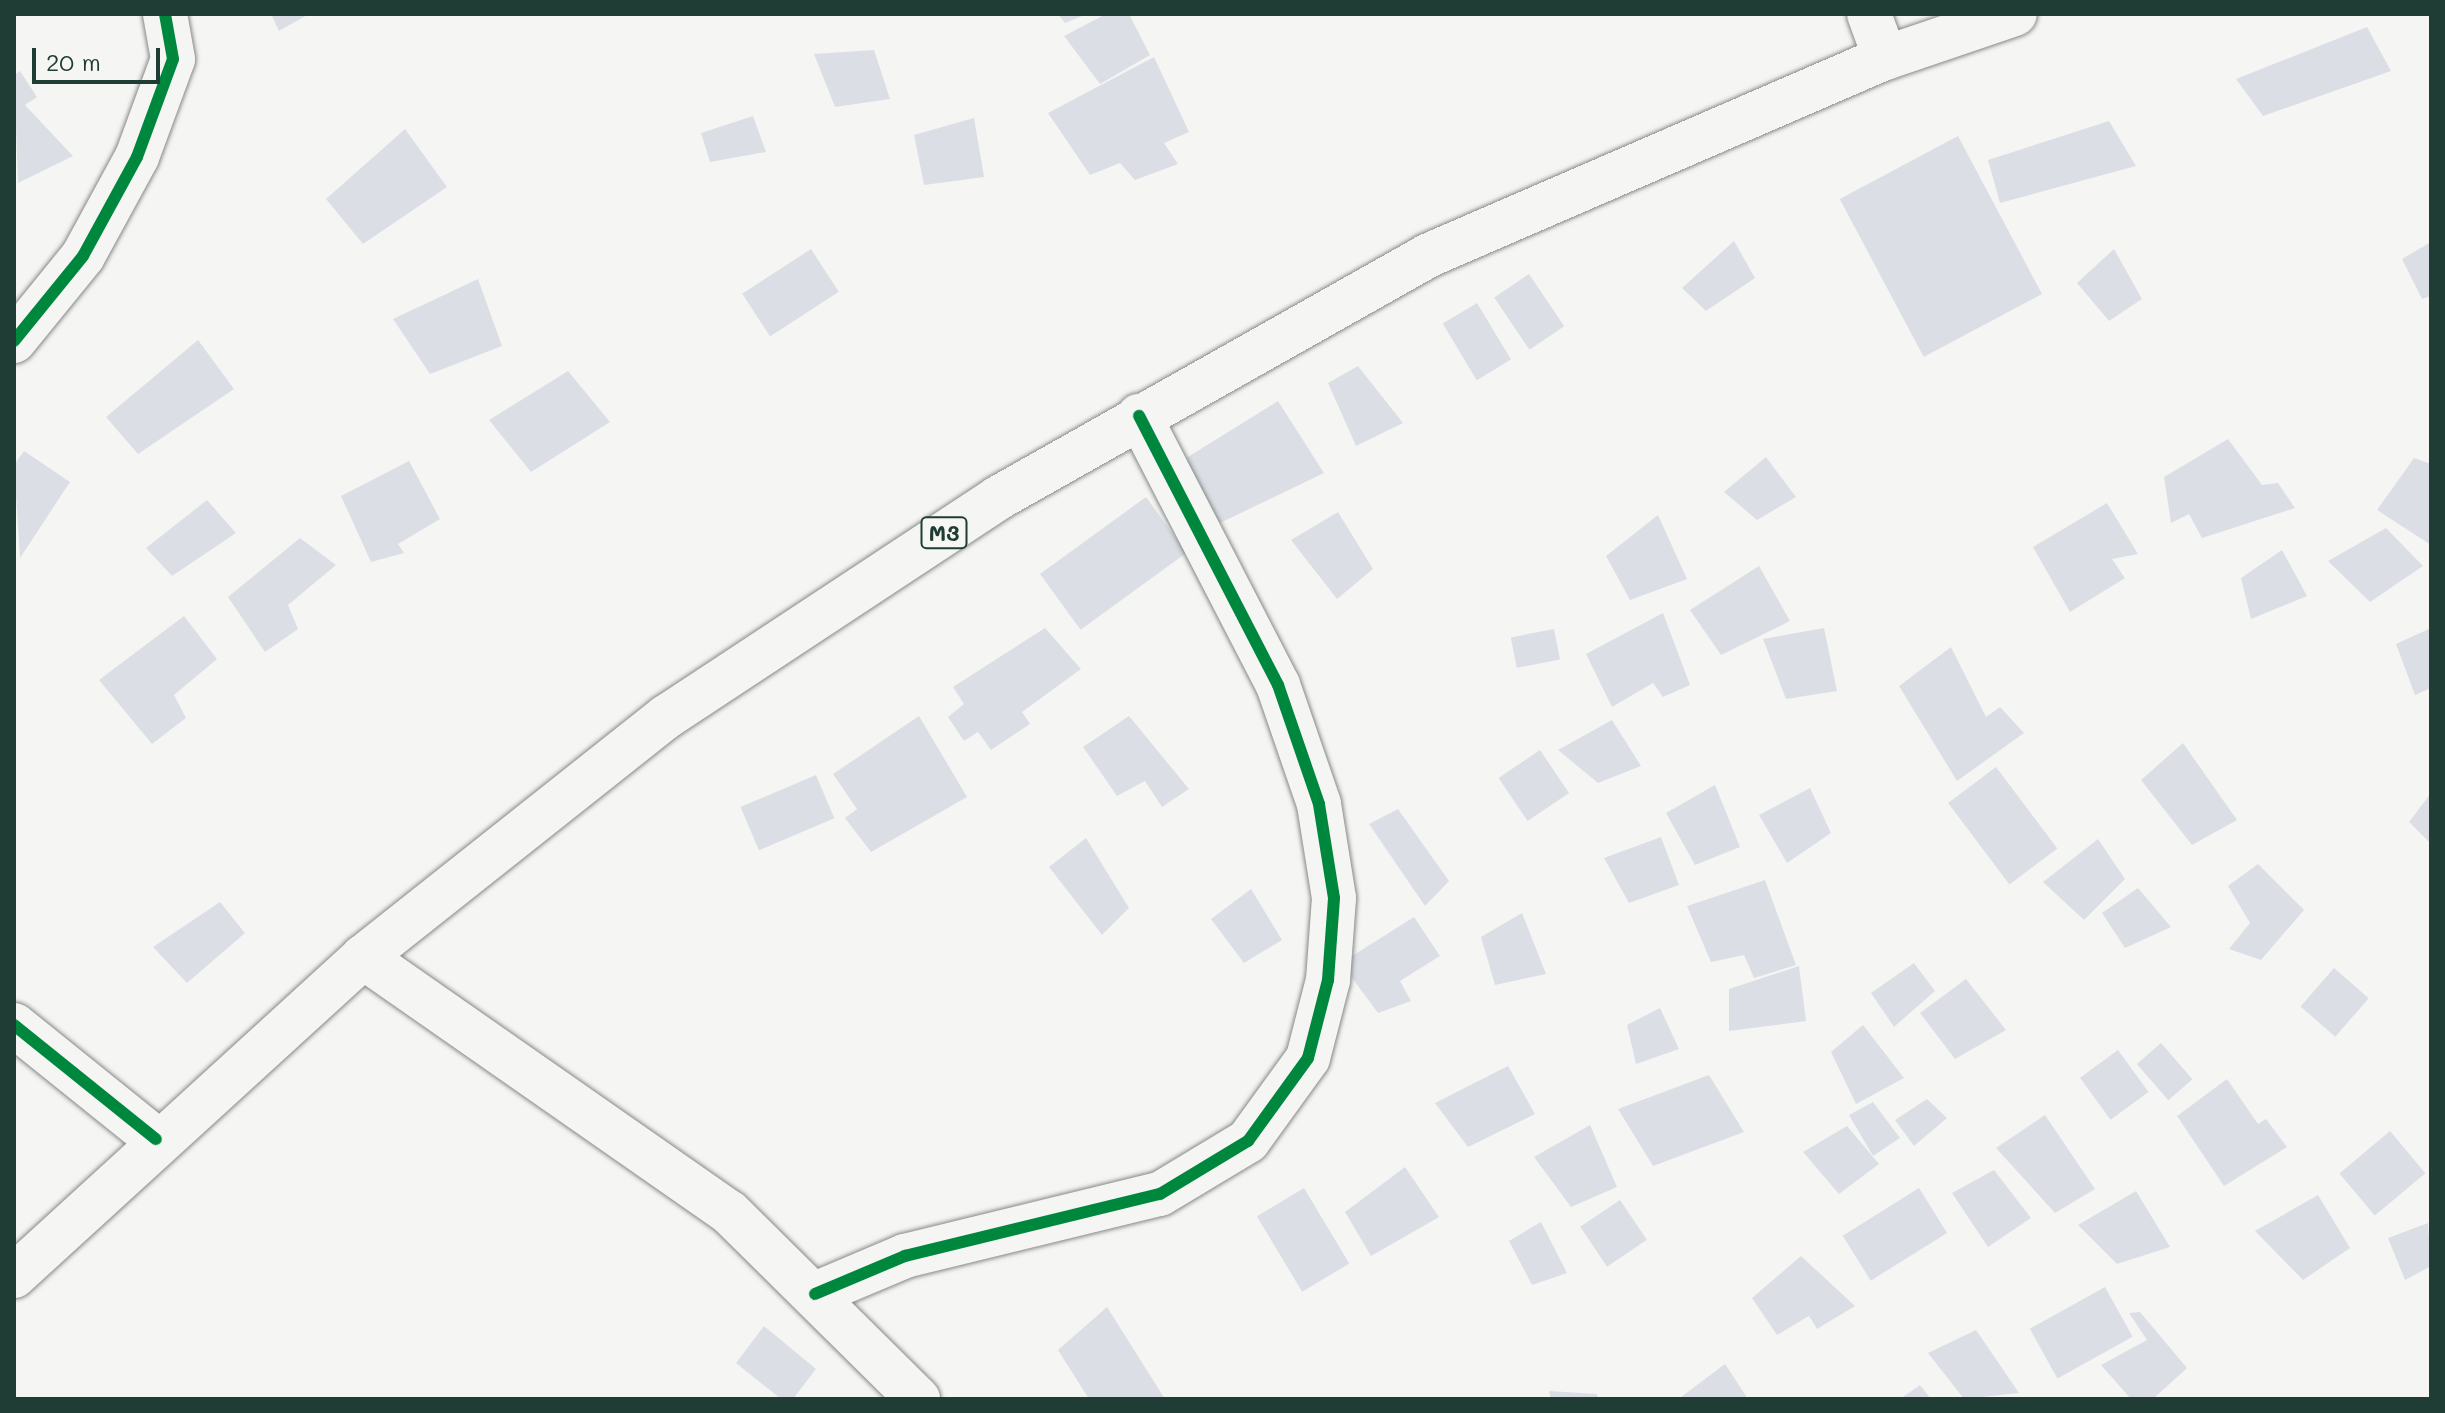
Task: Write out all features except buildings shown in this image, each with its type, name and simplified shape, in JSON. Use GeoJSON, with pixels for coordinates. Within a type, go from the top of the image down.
{"type":"FeatureCollection","features":[{"type":"Feature","properties":{"kind":"street"},"geometry":{"type":"LineString","coordinates":[[14,341],[83,256],[137,157],[173,59],[165,14]]}},
{"type":"Feature","properties":{"kind":"street"},"geometry":{"type":"LineString","coordinates":[[1869,14],[1885,58]]}},
{"type":"Feature","properties":{"kind":"street","name":"M3"},"geometry":{"type":"LineString","coordinates":[[14,1276],[156,1139],[363,957],[666,717],[998,498],[1427,256],[1885,58],[2015,14]]}},
{"type":"Feature","properties":{"kind":"street"},"geometry":{"type":"LineString","coordinates":[[815,1294],[905,1256],[1160,1194],[1248,1141],[1308,1058],[1328,980],[1334,898],[1319,804],[1278,685],[1139,416]]}},
{"type":"Feature","properties":{"kind":"street"},"geometry":{"type":"LineString","coordinates":[[363,957],[729,1212],[918,1399]]}},
{"type":"Feature","properties":{"kind":"street"},"geometry":{"type":"LineString","coordinates":[[14,1025],[156,1139]]}},
{"type":"Feature","properties":{"kind":"cycle path"},"geometry":{"type":"LineString","coordinates":[[14,341],[83,256],[137,157],[173,59],[165,14]]}},
{"type":"Feature","properties":{"kind":"cycle path"},"geometry":{"type":"LineString","coordinates":[[815,1294],[905,1256],[1160,1194],[1248,1141],[1308,1058],[1328,980],[1334,898],[1319,804],[1278,685],[1139,416]]}},
{"type":"Feature","properties":{"kind":"cycle path"},"geometry":{"type":"LineString","coordinates":[[14,1025],[156,1139]]}}]}
